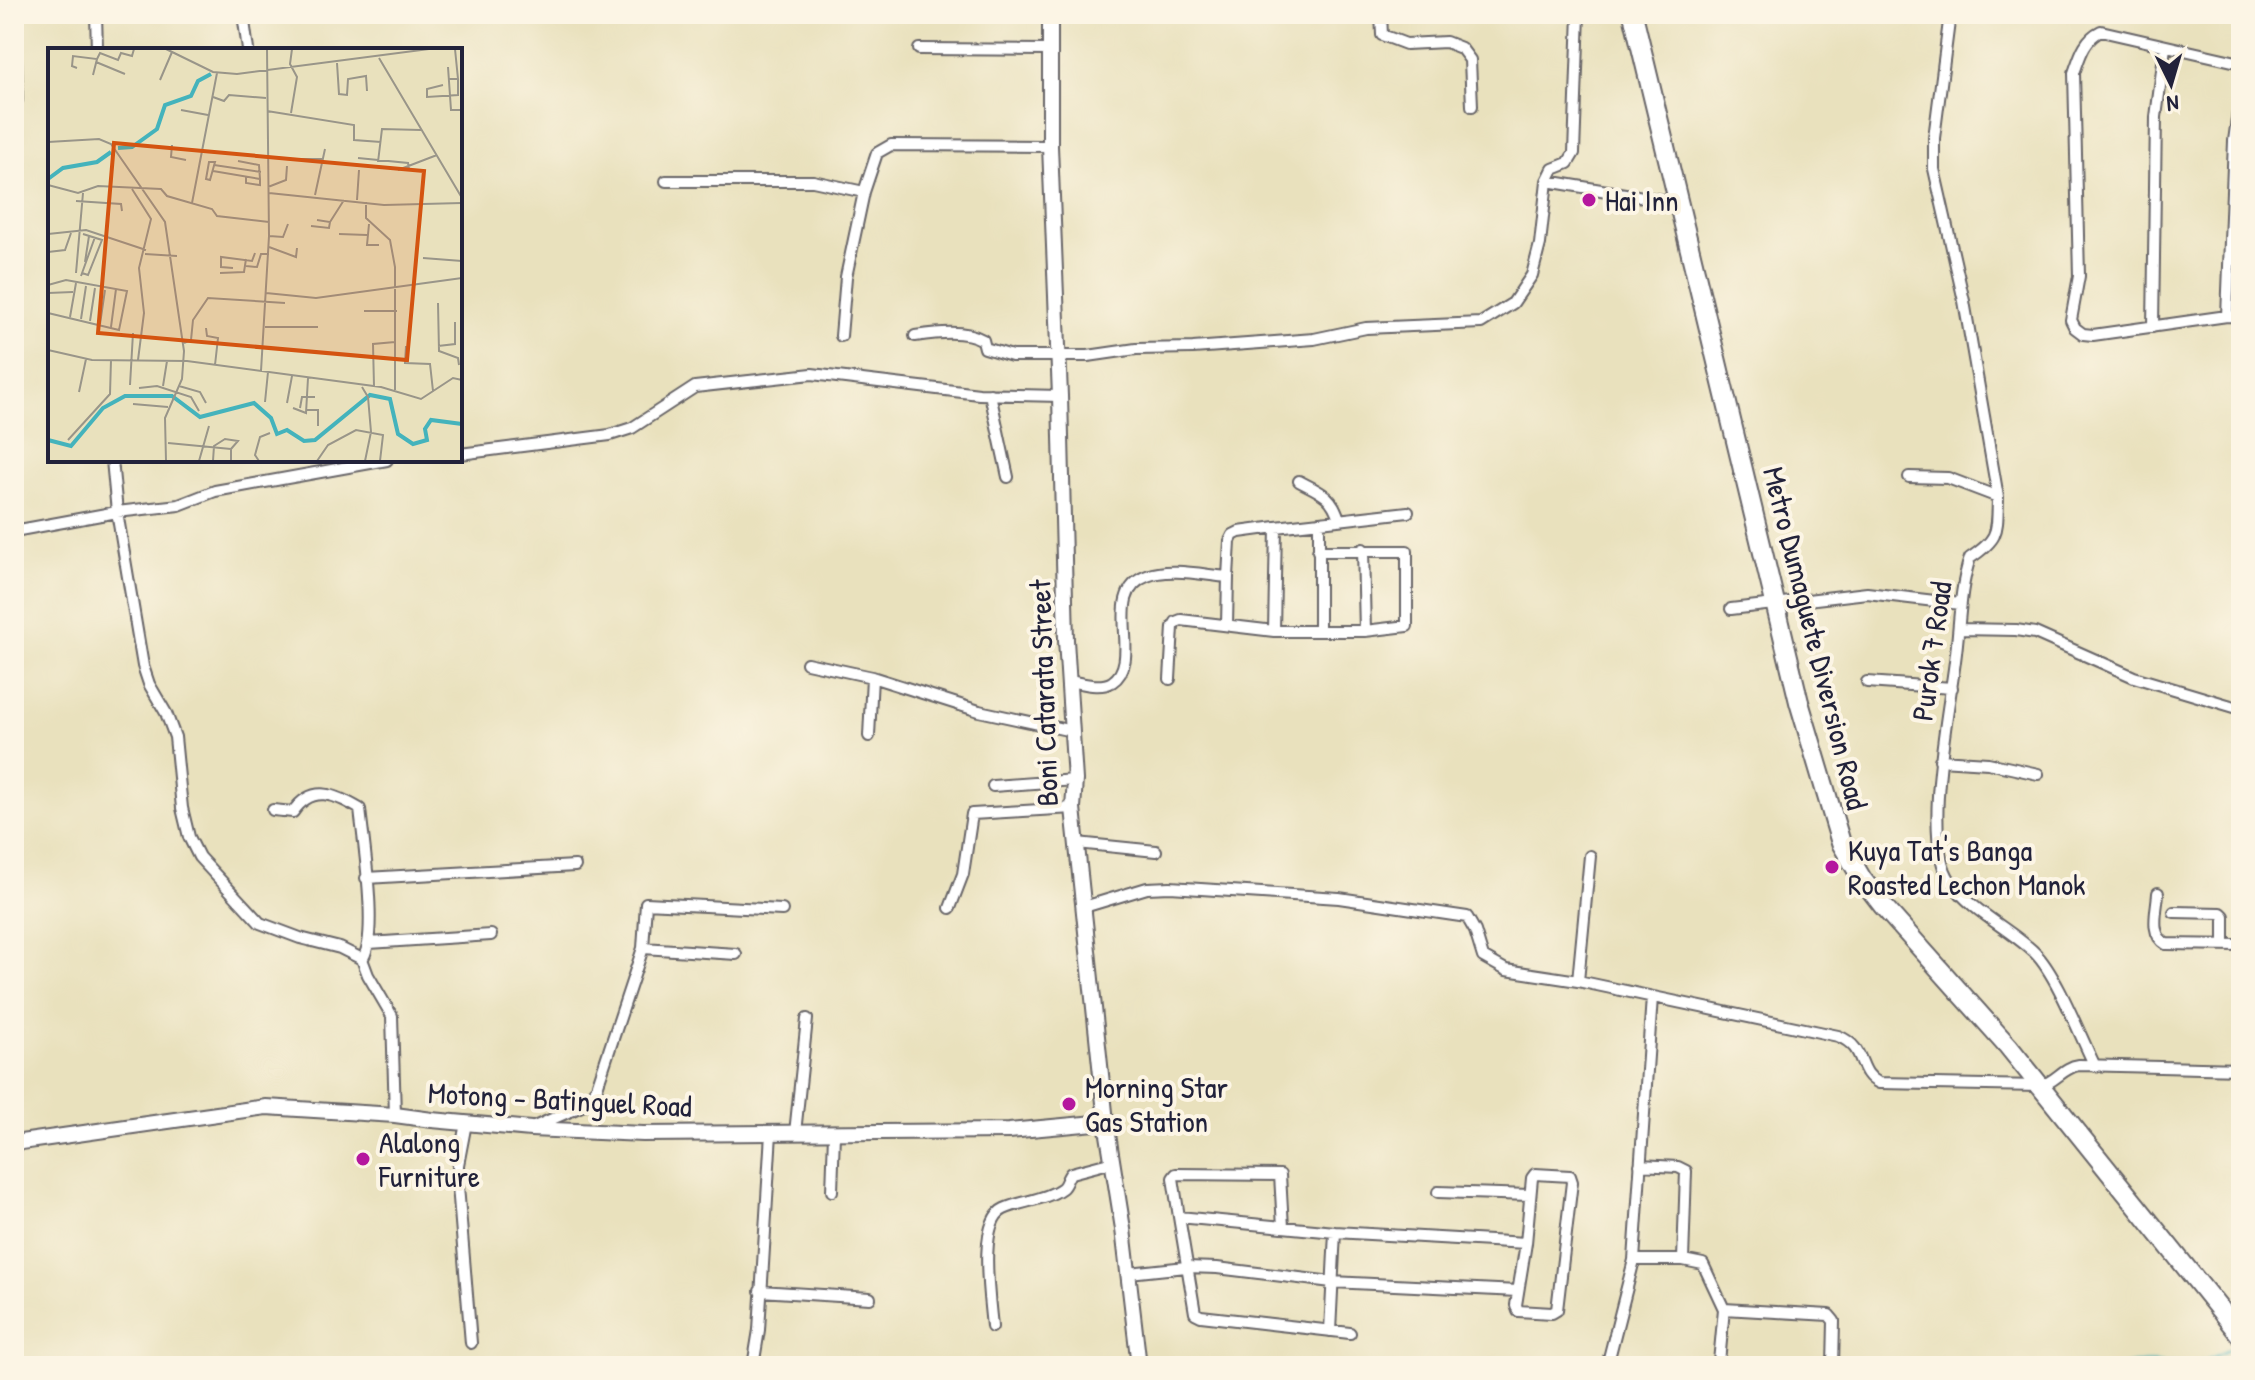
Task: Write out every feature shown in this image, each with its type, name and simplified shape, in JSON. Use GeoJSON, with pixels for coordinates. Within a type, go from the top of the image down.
{"type":"FeatureCollection","features":[{"type":"Feature","properties":{"kind":"highway","name":"Metro Dumaguete Diversion Road"},"geometry":{"type":"LineString","coordinates":[[1633,14],[1813,755],[1841,843],[1862,879],[1883,906],[2040,1086],[2241,1336]]}},
{"type":"Feature","properties":{"kind":"street"},"geometry":{"type":"LineString","coordinates":[[15,14],[17,100]]}},
{"type":"Feature","properties":{"kind":"street"},"geometry":{"type":"LineString","coordinates":[[96,14],[97,48]]}},
{"type":"Feature","properties":{"kind":"street"},"geometry":{"type":"LineString","coordinates":[[243,14],[248,48]]}},
{"type":"Feature","properties":{"kind":"street","name":"Boni Catarata Street"},"geometry":{"type":"LineString","coordinates":[[1050,14],[1050,146],[1065,626],[1075,780],[1073,808],[1106,1122],[1129,1273],[1139,1366]]}},
{"type":"Feature","properties":{"kind":"street"},"geometry":{"type":"LineString","coordinates":[[1381,14],[1382,35],[1406,44],[1446,42],[1461,48],[1470,60],[1472,106]]}},
{"type":"Feature","properties":{"kind":"street"},"geometry":{"type":"LineString","coordinates":[[915,336],[949,333],[975,335],[983,340],[985,348],[1012,356],[1088,356],[1136,349],[1314,339],[1366,328],[1481,323],[1513,303],[1532,275],[1540,244],[1547,181],[1553,169],[1568,163],[1574,153],[1579,14]]}},
{"type":"Feature","properties":{"kind":"street","name":"Purok 7 Road"},"geometry":{"type":"LineString","coordinates":[[1950,14],[1934,138],[1934,169],[1964,301],[1998,497],[1997,529],[1991,544],[1970,558],[1960,604],[1952,688],[1940,760],[1940,859],[1950,881],[1963,896],[2035,953],[2047,970],[2095,1066]]}},
{"type":"Feature","properties":{"kind":"street"},"geometry":{"type":"LineString","coordinates":[[2241,63],[2101,31],[2092,35],[2083,47],[2074,73],[2079,276],[2071,320],[2083,334],[2093,335],[2227,316],[2241,317]]}},
{"type":"Feature","properties":{"kind":"street"},"geometry":{"type":"LineString","coordinates":[[2153,327],[2156,117],[2165,47]]}},
{"type":"Feature","properties":{"kind":"street"},"geometry":{"type":"LineString","coordinates":[[919,49],[1050,50]]}},
{"type":"Feature","properties":{"kind":"street"},"geometry":{"type":"LineString","coordinates":[[2227,316],[2234,141],[2241,90]]}},
{"type":"Feature","properties":{"kind":"street"},"geometry":{"type":"LineString","coordinates":[[841,336],[846,277],[864,192],[877,153],[882,148],[891,145],[1050,146]]}},
{"type":"Feature","properties":{"kind":"street"},"geometry":{"type":"LineString","coordinates":[[666,181],[813,181],[864,192]]}},
{"type":"Feature","properties":{"kind":"street"},"geometry":{"type":"LineString","coordinates":[[1547,181],[1679,203]]}},
{"type":"Feature","properties":{"kind":"street"},"geometry":{"type":"LineString","coordinates":[[462,454],[610,435],[632,428],[695,387],[812,374],[990,394],[1060,396]]}},
{"type":"Feature","properties":{"kind":"street"},"geometry":{"type":"LineString","coordinates":[[990,394],[1008,477]]}},
{"type":"Feature","properties":{"kind":"street"},"geometry":{"type":"LineString","coordinates":[[112,462],[117,512],[143,666],[175,737],[182,808],[189,837],[199,857],[260,923],[340,948],[362,959],[392,1016],[395,1115]]}},
{"type":"Feature","properties":{"kind":"street"},"geometry":{"type":"LineString","coordinates":[[14,531],[117,512],[179,505],[215,491],[376,462]]}},
{"type":"Feature","properties":{"kind":"street"},"geometry":{"type":"LineString","coordinates":[[1909,477],[1948,478],[1998,497]]}},
{"type":"Feature","properties":{"kind":"street"},"geometry":{"type":"LineString","coordinates":[[1299,481],[1328,497],[1335,505],[1339,519]]}},
{"type":"Feature","properties":{"kind":"street"},"geometry":{"type":"LineString","coordinates":[[1227,625],[1230,541],[1233,535],[1408,512]]}},
{"type":"Feature","properties":{"kind":"street"},"geometry":{"type":"LineString","coordinates":[[1319,522],[1319,631]]}},
{"type":"Feature","properties":{"kind":"street"},"geometry":{"type":"LineString","coordinates":[[1274,631],[1276,527]]}},
{"type":"Feature","properties":{"kind":"street"},"geometry":{"type":"LineString","coordinates":[[1363,549],[1365,631]]}},
{"type":"Feature","properties":{"kind":"street"},"geometry":{"type":"LineString","coordinates":[[1170,679],[1173,627],[1176,622],[1274,631],[1365,631],[1407,626],[1409,555],[1403,550],[1318,551]]}},
{"type":"Feature","properties":{"kind":"street"},"geometry":{"type":"LineString","coordinates":[[1069,681],[1097,685],[1111,683],[1121,672],[1125,656],[1124,609],[1129,590],[1143,577],[1160,573],[1228,577]]}},
{"type":"Feature","properties":{"kind":"street"},"geometry":{"type":"LineString","coordinates":[[1731,609],[1867,593],[1960,604]]}},
{"type":"Feature","properties":{"kind":"street"},"geometry":{"type":"LineString","coordinates":[[1959,629],[2035,633],[2134,677],[2241,709]]}},
{"type":"Feature","properties":{"kind":"street"},"geometry":{"type":"LineString","coordinates":[[807,663],[872,677],[979,711],[1072,731]]}},
{"type":"Feature","properties":{"kind":"street"},"geometry":{"type":"LineString","coordinates":[[869,736],[872,677]]}},
{"type":"Feature","properties":{"kind":"street"},"geometry":{"type":"LineString","coordinates":[[1867,682],[1952,688]]}},
{"type":"Feature","properties":{"kind":"street"},"geometry":{"type":"LineString","coordinates":[[1940,760],[1988,763],[2038,774]]}},
{"type":"Feature","properties":{"kind":"street"},"geometry":{"type":"LineString","coordinates":[[993,786],[1075,780]]}},
{"type":"Feature","properties":{"kind":"street"},"geometry":{"type":"LineString","coordinates":[[273,810],[293,812],[301,799],[314,793],[341,798],[360,809],[369,943],[362,959]]}},
{"type":"Feature","properties":{"kind":"street"},"geometry":{"type":"LineString","coordinates":[[950,908],[963,874],[972,814],[1073,808]]}},
{"type":"Feature","properties":{"kind":"street"},"geometry":{"type":"LineString","coordinates":[[1077,843],[1156,851]]}},
{"type":"Feature","properties":{"kind":"street"},"geometry":{"type":"LineString","coordinates":[[1578,981],[1590,856]]}},
{"type":"Feature","properties":{"kind":"street"},"geometry":{"type":"LineString","coordinates":[[366,878],[575,866]]}},
{"type":"Feature","properties":{"kind":"street"},"geometry":{"type":"LineString","coordinates":[[1084,907],[1147,888],[1170,887],[1339,898],[1467,917],[1483,957],[1506,970],[1578,981],[1838,1036],[1855,1046],[1867,1073],[1879,1083],[2040,1086],[2054,1081],[2072,1066],[2241,1069]]}},
{"type":"Feature","properties":{"kind":"street"},"geometry":{"type":"LineString","coordinates":[[2158,893],[2156,934],[2159,940],[2166,944],[2241,945]]}},
{"type":"Feature","properties":{"kind":"street"},"geometry":{"type":"LineString","coordinates":[[531,1129],[586,1104],[597,1087],[643,948],[646,903],[782,910]]}},
{"type":"Feature","properties":{"kind":"street"},"geometry":{"type":"LineString","coordinates":[[2174,912],[2221,913],[2224,916],[2224,945]]}},
{"type":"Feature","properties":{"kind":"street"},"geometry":{"type":"LineString","coordinates":[[369,943],[491,935]]}},
{"type":"Feature","properties":{"kind":"street"},"geometry":{"type":"LineString","coordinates":[[643,948],[736,954]]}},
{"type":"Feature","properties":{"kind":"street"},"geometry":{"type":"LineString","coordinates":[[1607,1366],[1634,1260],[1652,997]]}},
{"type":"Feature","properties":{"kind":"street"},"geometry":{"type":"LineString","coordinates":[[795,1133],[807,1019]]}},
{"type":"Feature","properties":{"kind":"street","name":"Motong - Batinguel Road"},"geometry":{"type":"LineString","coordinates":[[14,1143],[266,1107],[395,1115],[531,1129],[643,1134],[1009,1131],[1106,1122]]}},
{"type":"Feature","properties":{"kind":"street"},"geometry":{"type":"LineString","coordinates":[[466,1123],[458,1165],[458,1186],[471,1343]]}},
{"type":"Feature","properties":{"kind":"street"},"geometry":{"type":"LineString","coordinates":[[753,1366],[759,1330],[771,1133]]}},
{"type":"Feature","properties":{"kind":"street"},"geometry":{"type":"LineString","coordinates":[[832,1191],[834,1134]]}},
{"type":"Feature","properties":{"kind":"street"},"geometry":{"type":"LineString","coordinates":[[992,1327],[987,1243],[996,1214],[1060,1189],[1071,1173],[1113,1162]]}},
{"type":"Feature","properties":{"kind":"street"},"geometry":{"type":"LineString","coordinates":[[1640,1165],[1678,1167],[1686,1171],[1683,1260]]}},
{"type":"Feature","properties":{"kind":"street"},"geometry":{"type":"LineString","coordinates":[[1283,1227],[1280,1175],[1176,1174],[1173,1178],[1195,1313],[1350,1333]]}},
{"type":"Feature","properties":{"kind":"street"},"geometry":{"type":"LineString","coordinates":[[1535,1174],[1570,1176],[1572,1182],[1557,1310],[1552,1313],[1518,1311],[1516,1305],[1526,1243],[1532,1178],[1535,1174]]}},
{"type":"Feature","properties":{"kind":"street"},"geometry":{"type":"LineString","coordinates":[[1438,1192],[1530,1195]]}},
{"type":"Feature","properties":{"kind":"street"},"geometry":{"type":"LineString","coordinates":[[1179,1217],[1335,1232],[1526,1243]]}},
{"type":"Feature","properties":{"kind":"street"},"geometry":{"type":"LineString","coordinates":[[1330,1331],[1335,1232]]}},
{"type":"Feature","properties":{"kind":"street"},"geometry":{"type":"LineString","coordinates":[[1634,1260],[1683,1260],[1699,1262],[1706,1267],[1724,1309],[1719,1362],[1721,1365],[1743,1365]]}},
{"type":"Feature","properties":{"kind":"street"},"geometry":{"type":"LineString","coordinates":[[1129,1273],[1186,1267],[1332,1282],[1518,1291]]}},
{"type":"Feature","properties":{"kind":"street"},"geometry":{"type":"LineString","coordinates":[[760,1291],[870,1298]]}},
{"type":"Feature","properties":{"kind":"street"},"geometry":{"type":"LineString","coordinates":[[1724,1309],[1829,1315],[1834,1321],[1833,1366]]}},
{"type":"Feature","properties":{"kind":"waterway"},"geometry":{"type":"LineString","coordinates":[[2123,1366],[2195,1363],[2232,1348]]}},
{"type":"Feature","properties":{"kind":"place","name":"Hai Inn"},"geometry":{"type":"Point","coordinates":[1589,200]}},
{"type":"Feature","properties":{"kind":"place","name":"Kuya Tat's Banga Roasted Lechon Manok"},"geometry":{"type":"Point","coordinates":[1832,867]}},
{"type":"Feature","properties":{"kind":"place","name":"Morning Star Gas Station"},"geometry":{"type":"Point","coordinates":[1069,1104]}},
{"type":"Feature","properties":{"kind":"place","name":"Alalong Furniture"},"geometry":{"type":"Point","coordinates":[363,1159]}}]}
